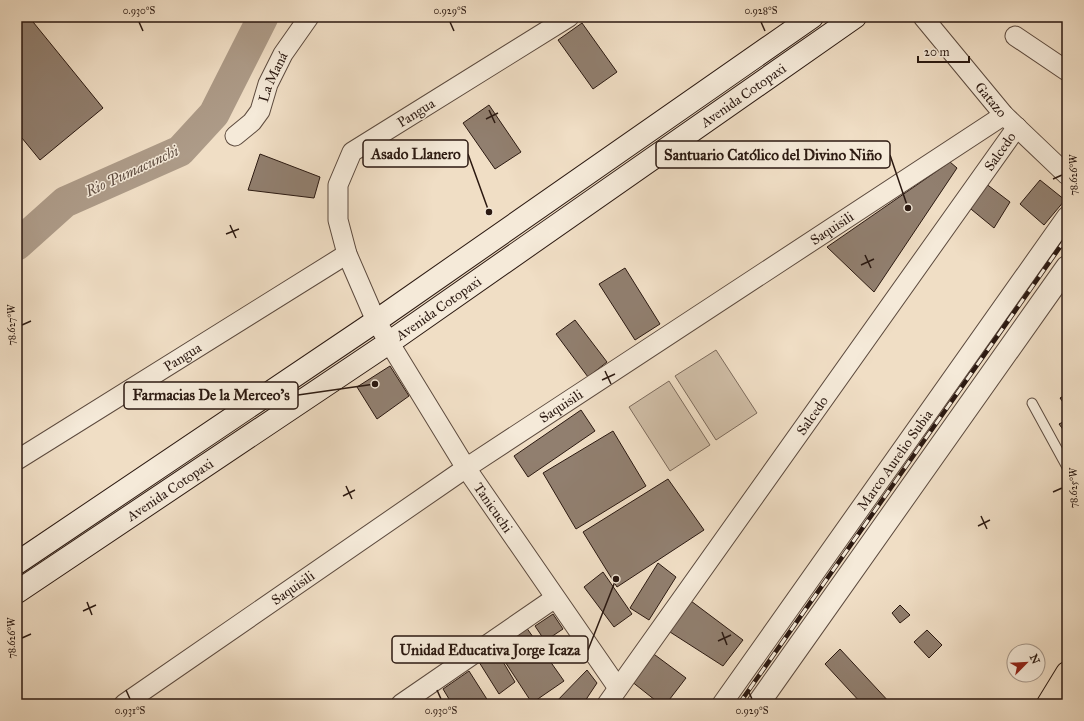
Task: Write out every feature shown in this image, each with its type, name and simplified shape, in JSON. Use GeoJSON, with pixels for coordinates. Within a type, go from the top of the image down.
{"type":"FeatureCollection","features":[{"type":"Feature","properties":{"kind":"main road","name":"Avenida Cotopaxi"},"geometry":{"type":"LineString","coordinates":[[17,563],[376,322],[812,17]]}},
{"type":"Feature","properties":{"kind":"main road","name":"Avenida Cotopaxi"},"geometry":{"type":"LineString","coordinates":[[17,592],[390,342],[855,17]]}},
{"type":"Feature","properties":{"kind":"main road"},"geometry":{"type":"LineString","coordinates":[[614,156],[628,176]]}},
{"type":"Feature","properties":{"kind":"main road","name":"Marco Aurelio Subia"},"geometry":{"type":"LineString","coordinates":[[758,704],[1067,268]]}},
{"type":"Feature","properties":{"kind":"main road"},"geometry":{"type":"LineString","coordinates":[[1048,704],[1067,673]]}},
{"type":"Feature","properties":{"kind":"street","name":"La Maná"},"geometry":{"type":"LineString","coordinates":[[235,136],[252,122],[260,111],[268,84],[283,54],[309,17]]}},
{"type":"Feature","properties":{"kind":"street","name":"Gatazo"},"geometry":{"type":"LineString","coordinates":[[922,17],[1010,121],[1067,175]]}},
{"type":"Feature","properties":{"kind":"street","name":"Pangua"},"geometry":{"type":"LineString","coordinates":[[376,322],[347,254],[338,220],[338,185],[352,152],[561,19]]}},
{"type":"Feature","properties":{"kind":"street"},"geometry":{"type":"LineString","coordinates":[[1015,36],[1067,71]]}},
{"type":"Feature","properties":{"kind":"street","name":"Saquisili"},"geometry":{"type":"LineString","coordinates":[[124,704],[466,468],[1010,121]]}},
{"type":"Feature","properties":{"kind":"street","name":"Salcedo"},"geometry":{"type":"LineString","coordinates":[[607,704],[1010,121]]}},
{"type":"Feature","properties":{"kind":"street","name":"Marco Aurelio Subia"},"geometry":{"type":"LineString","coordinates":[[722,704],[1067,216]]}},
{"type":"Feature","properties":{"kind":"street","name":"Pangua"},"geometry":{"type":"LineString","coordinates":[[17,460],[347,254]]}},
{"type":"Feature","properties":{"kind":"street","name":"Tanicuchi"},"geometry":{"type":"LineString","coordinates":[[376,322],[390,342],[466,468],[618,688]]}},
{"type":"Feature","properties":{"kind":"street"},"geometry":{"type":"LineString","coordinates":[[401,704],[555,598]]}},
{"type":"Feature","properties":{"kind":"lane"},"geometry":{"type":"LineString","coordinates":[[1032,403],[1067,466]]}},
{"type":"Feature","properties":{"kind":"shaded area"},"geometry":{"type":"Polygon","coordinates":[[[716,350],[757,413],[716,440],[675,376],[716,350]]]}},
{"type":"Feature","properties":{"kind":"shaded area"},"geometry":{"type":"Polygon","coordinates":[[[669,381],[710,445],[670,471],[629,407],[669,381]]]}},
{"type":"Feature","properties":{"kind":"building"},"geometry":{"type":"Polygon","coordinates":[[[17,17],[29,17],[103,108],[40,160],[17,132],[17,17]]]}},
{"type":"Feature","properties":{"kind":"building"},"geometry":{"type":"Polygon","coordinates":[[[582,23],[617,72],[593,89],[558,40],[582,23]]]}},
{"type":"Feature","properties":{"kind":"building"},"geometry":{"type":"Polygon","coordinates":[[[489,105],[521,152],[495,169],[463,123],[489,105]]]}},
{"type":"Feature","properties":{"kind":"building"},"geometry":{"type":"Polygon","coordinates":[[[260,154],[320,177],[314,198],[248,190],[260,154]]]}},
{"type":"Feature","properties":{"kind":"building"},"geometry":{"type":"Polygon","coordinates":[[[950,162],[957,168],[874,292],[827,247],[950,162]]]}},
{"type":"Feature","properties":{"kind":"building"},"geometry":{"type":"Polygon","coordinates":[[[1040,180],[1065,200],[1044,225],[1020,204],[1040,180]]]}},
{"type":"Feature","properties":{"kind":"building"},"geometry":{"type":"Polygon","coordinates":[[[985,183],[1010,202],[994,228],[966,205],[985,183]]]}},
{"type":"Feature","properties":{"kind":"building"},"geometry":{"type":"Polygon","coordinates":[[[625,268],[660,324],[635,340],[599,284],[625,268]]]}},
{"type":"Feature","properties":{"kind":"building"},"geometry":{"type":"Polygon","coordinates":[[[575,320],[607,362],[588,377],[556,334],[575,320]]]}},
{"type":"Feature","properties":{"kind":"building"},"geometry":{"type":"Polygon","coordinates":[[[390,366],[409,396],[377,419],[357,387],[390,366]]]}},
{"type":"Feature","properties":{"kind":"building"},"geometry":{"type":"Polygon","coordinates":[[[1067,394],[1067,408],[1060,398],[1067,394]]]}},
{"type":"Feature","properties":{"kind":"building"},"geometry":{"type":"Polygon","coordinates":[[[581,410],[595,431],[528,477],[514,456],[581,410]]]}},
{"type":"Feature","properties":{"kind":"building"},"geometry":{"type":"Polygon","coordinates":[[[1067,420],[1067,435],[1059,424],[1067,420]]]}},
{"type":"Feature","properties":{"kind":"building"},"geometry":{"type":"Polygon","coordinates":[[[613,431],[646,486],[576,529],[543,473],[613,431]]]}},
{"type":"Feature","properties":{"kind":"building"},"geometry":{"type":"Polygon","coordinates":[[[668,479],[704,530],[617,587],[583,532],[668,479]]]}},
{"type":"Feature","properties":{"kind":"building"},"geometry":{"type":"Polygon","coordinates":[[[658,563],[676,577],[649,620],[630,608],[658,563]]]}},
{"type":"Feature","properties":{"kind":"building"},"geometry":{"type":"Polygon","coordinates":[[[603,572],[632,614],[614,627],[584,587],[603,572]]]}},
{"type":"Feature","properties":{"kind":"building"},"geometry":{"type":"Polygon","coordinates":[[[691,601],[743,640],[723,666],[670,632],[691,601]]]}},
{"type":"Feature","properties":{"kind":"building"},"geometry":{"type":"Polygon","coordinates":[[[900,605],[910,615],[900,623],[892,613],[900,605]]]}},
{"type":"Feature","properties":{"kind":"building"},"geometry":{"type":"Polygon","coordinates":[[[553,614],[563,629],[545,641],[535,626],[553,614]]]}},
{"type":"Feature","properties":{"kind":"building"},"geometry":{"type":"Polygon","coordinates":[[[526,627],[564,681],[532,703],[496,648],[526,627]]]}},
{"type":"Feature","properties":{"kind":"building"},"geometry":{"type":"Polygon","coordinates":[[[927,630],[942,645],[929,658],[914,642],[927,630]]]}},
{"type":"Feature","properties":{"kind":"building"},"geometry":{"type":"Polygon","coordinates":[[[840,649],[891,704],[862,704],[825,664],[840,649]]]}},
{"type":"Feature","properties":{"kind":"building"},"geometry":{"type":"Polygon","coordinates":[[[496,650],[515,682],[499,694],[479,662],[496,650]]]}},
{"type":"Feature","properties":{"kind":"building"},"geometry":{"type":"Polygon","coordinates":[[[651,652],[686,678],[666,704],[660,704],[631,681],[651,652]]]}},
{"type":"Feature","properties":{"kind":"building"},"geometry":{"type":"Polygon","coordinates":[[[587,670],[597,683],[583,704],[554,704],[587,670]]]}},
{"type":"Feature","properties":{"kind":"building"},"geometry":{"type":"Polygon","coordinates":[[[469,671],[490,704],[452,704],[443,689],[469,671]]]}},
{"type":"Feature","properties":{"kind":"waterway","name":"Rio Pumacunchi"},"geometry":{"type":"LineString","coordinates":[[17,245],[65,202],[180,151],[214,114],[263,17]]}},
{"type":"Feature","properties":{"kind":"railway"},"geometry":{"type":"LineString","coordinates":[[739,704],[1067,237]]}},
{"type":"Feature","properties":{"kind":"place","name":"Santuario Católico del Divino Niño"},"geometry":{"type":"Point","coordinates":[908,208]}},
{"type":"Feature","properties":{"kind":"place","name":"Asado Llanero"},"geometry":{"type":"Point","coordinates":[489,212]}},
{"type":"Feature","properties":{"kind":"place","name":"Farmacias De la Merceo's"},"geometry":{"type":"Point","coordinates":[375,384]}},
{"type":"Feature","properties":{"kind":"place","name":"Unidad Educativa Jorge Icaza"},"geometry":{"type":"Point","coordinates":[616,579]}}]}
